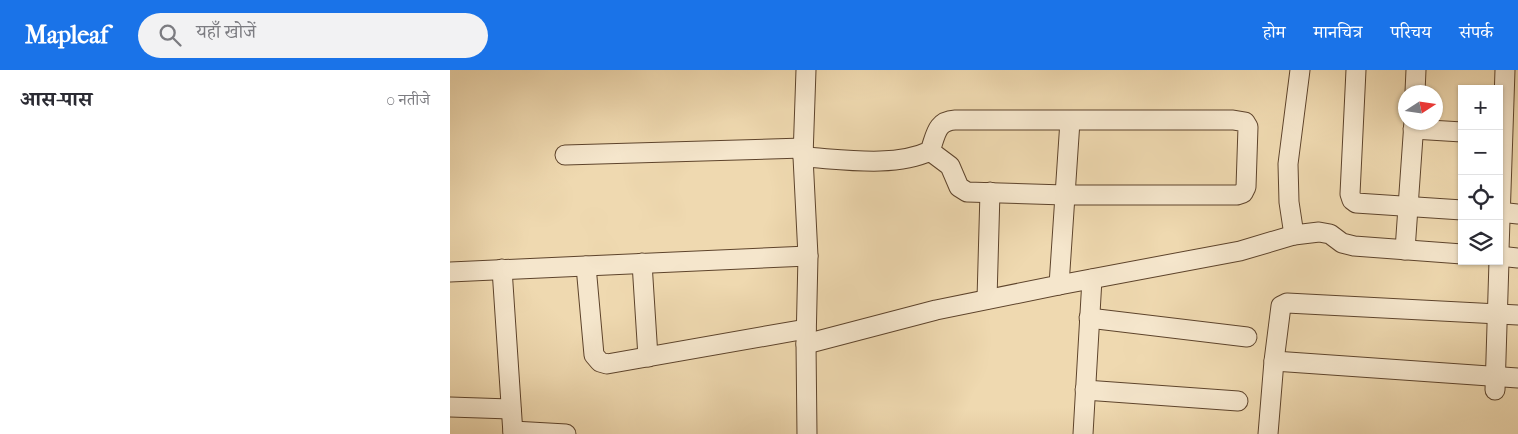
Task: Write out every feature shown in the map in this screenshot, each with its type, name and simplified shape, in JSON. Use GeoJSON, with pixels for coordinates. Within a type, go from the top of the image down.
{"type":"FeatureCollection","features":[{"type":"Feature","properties":{"kind":"street"},"geometry":{"type":"LineString","coordinates":[[806,70],[803,153],[808,256],[806,434]]}},
{"type":"Feature","properties":{"kind":"street"},"geometry":{"type":"LineString","coordinates":[[1294,236],[1289,202],[1288,164],[1300,70]]}},
{"type":"Feature","properties":{"kind":"street"},"geometry":{"type":"LineString","coordinates":[[1356,70],[1351,198],[1356,203],[1458,210]]}},
{"type":"Feature","properties":{"kind":"street"},"geometry":{"type":"LineString","coordinates":[[1415,85],[1416,70]]}},
{"type":"Feature","properties":{"kind":"street"},"geometry":{"type":"LineString","coordinates":[[1503,228],[1506,212],[1509,74]]}},
{"type":"Feature","properties":{"kind":"street"},"geometry":{"type":"LineString","coordinates":[[565,156],[803,153],[880,160],[914,157],[930,151],[939,126],[946,121],[1233,120],[1245,122],[1248,127],[1246,187],[1243,193],[1237,195],[1065,195],[967,192],[959,187],[950,166],[930,151]]}},
{"type":"Feature","properties":{"kind":"street"},"geometry":{"type":"LineString","coordinates":[[1059,285],[1070,121]]}},
{"type":"Feature","properties":{"kind":"street"},"geometry":{"type":"LineString","coordinates":[[1405,250],[1413,130]]}},
{"type":"Feature","properties":{"kind":"street"},"geometry":{"type":"LineString","coordinates":[[1443,130],[1458,132]]}},
{"type":"Feature","properties":{"kind":"street"},"geometry":{"type":"LineString","coordinates":[[987,300],[990,192]]}},
{"type":"Feature","properties":{"kind":"street"},"geometry":{"type":"LineString","coordinates":[[586,266],[594,355],[600,362],[608,364],[806,336],[1240,251],[1294,236],[1319,232],[1330,234],[1342,243],[1354,246],[1458,254]]}},
{"type":"Feature","properties":{"kind":"street"},"geometry":{"type":"LineString","coordinates":[[450,272],[808,256]]}},
{"type":"Feature","properties":{"kind":"street"},"geometry":{"type":"LineString","coordinates":[[1503,256],[1518,258]]}},
{"type":"Feature","properties":{"kind":"street"},"geometry":{"type":"LineString","coordinates":[[642,263],[648,357]]}},
{"type":"Feature","properties":{"kind":"street"},"geometry":{"type":"LineString","coordinates":[[1495,383],[1499,265]]}},
{"type":"Feature","properties":{"kind":"street"},"geometry":{"type":"LineString","coordinates":[[502,269],[513,432],[566,434]]}},
{"type":"Feature","properties":{"kind":"street"},"geometry":{"type":"LineString","coordinates":[[1083,434],[1092,279]]}},
{"type":"Feature","properties":{"kind":"street"},"geometry":{"type":"LineString","coordinates":[[1268,434],[1280,310],[1281,306],[1287,303],[1518,315]]}},
{"type":"Feature","properties":{"kind":"street"},"geometry":{"type":"LineString","coordinates":[[1090,318],[1247,336]]}},
{"type":"Feature","properties":{"kind":"street"},"geometry":{"type":"LineString","coordinates":[[1274,361],[1495,383],[1518,378]]}},
{"type":"Feature","properties":{"kind":"street"},"geometry":{"type":"LineString","coordinates":[[1085,390],[1238,401]]}},
{"type":"Feature","properties":{"kind":"street"},"geometry":{"type":"LineString","coordinates":[[450,407],[511,409]]}}]}
